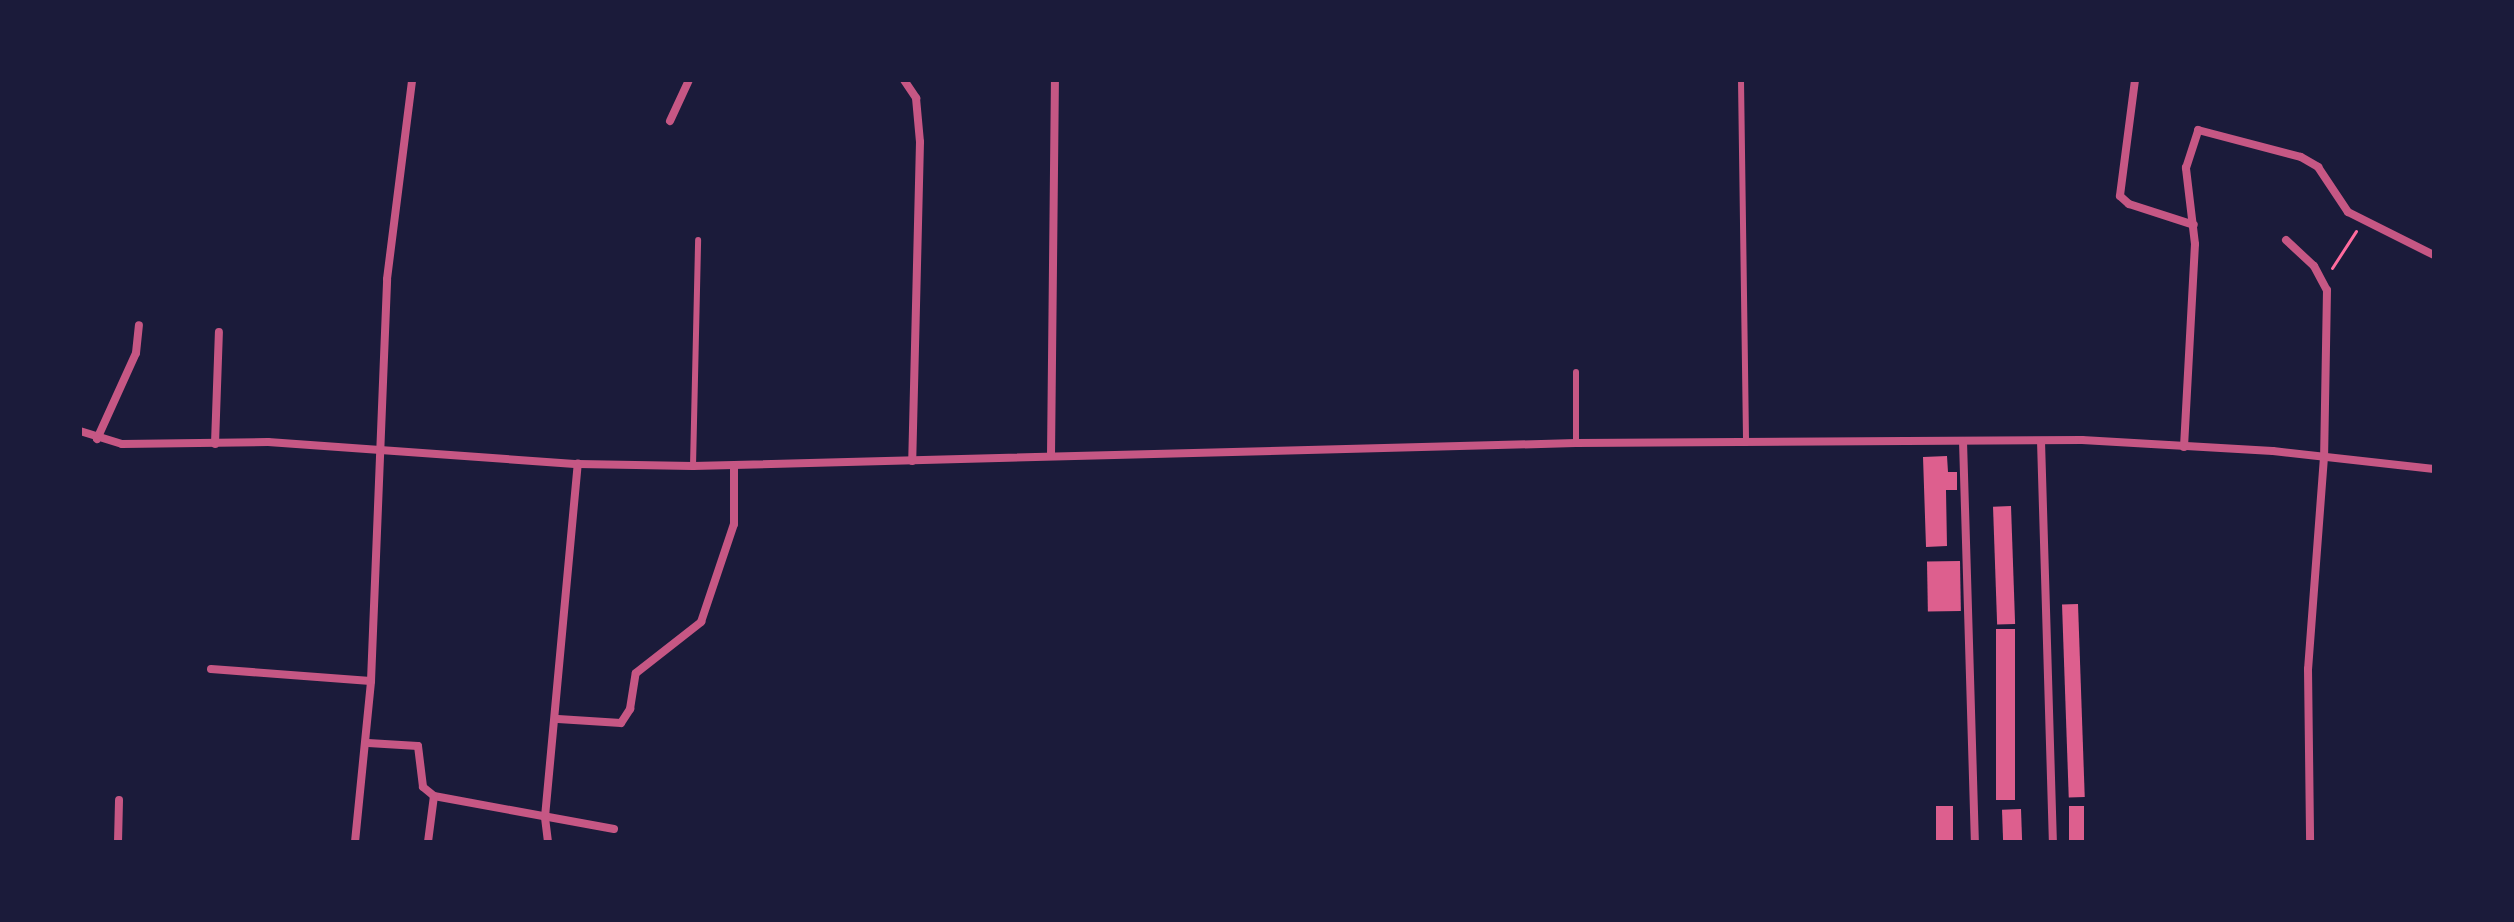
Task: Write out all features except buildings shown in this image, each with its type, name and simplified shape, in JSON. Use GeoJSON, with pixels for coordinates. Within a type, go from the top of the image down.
{"type":"FeatureCollection","features":[{"type":"Feature","properties":{"kind":"street"},"geometry":{"type":"LineString","coordinates":[[355,842],[368,743],[380,446],[395,191],[412,80]]}},
{"type":"Feature","properties":{"kind":"street"},"geometry":{"type":"LineString","coordinates":[[670,121],[689,80]]}},
{"type":"Feature","properties":{"kind":"street"},"geometry":{"type":"LineString","coordinates":[[904,80],[916,98],[920,142],[912,461]]}},
{"type":"Feature","properties":{"kind":"street"},"geometry":{"type":"LineString","coordinates":[[1051,456],[1055,80]]}},
{"type":"Feature","properties":{"kind":"street"},"geometry":{"type":"LineString","coordinates":[[2135,80],[2120,196],[2129,204],[2194,225]]}},
{"type":"Feature","properties":{"kind":"street"},"geometry":{"type":"LineString","coordinates":[[2184,447],[2194,225],[2186,168],[2194,134],[2201,129],[2301,157],[2318,167],[2336,199],[2364,221],[2434,255]]}},
{"type":"Feature","properties":{"kind":"street"},"geometry":{"type":"LineString","coordinates":[[2286,240],[2327,283],[2324,457],[2308,669],[2310,842]]}},
{"type":"Feature","properties":{"kind":"street"},"geometry":{"type":"LineString","coordinates":[[97,439],[136,353],[139,325]]}},
{"type":"Feature","properties":{"kind":"street"},"geometry":{"type":"LineString","coordinates":[[215,444],[219,332]]}},
{"type":"Feature","properties":{"kind":"street"},"geometry":{"type":"LineString","coordinates":[[80,431],[97,439],[164,446],[380,446],[578,464],[693,466],[1576,443],[2041,441],[2184,447],[2434,469]]}},
{"type":"Feature","properties":{"kind":"street"},"geometry":{"type":"LineString","coordinates":[[1963,441],[1975,842]]}},
{"type":"Feature","properties":{"kind":"street"},"geometry":{"type":"LineString","coordinates":[[2041,441],[2053,842]]}},
{"type":"Feature","properties":{"kind":"street"},"geometry":{"type":"LineString","coordinates":[[548,842],[545,817],[558,719],[578,464]]}},
{"type":"Feature","properties":{"kind":"street"},"geometry":{"type":"LineString","coordinates":[[558,719],[621,723],[630,709],[636,673],[701,622],[732,531],[734,466]]}},
{"type":"Feature","properties":{"kind":"street"},"geometry":{"type":"LineString","coordinates":[[211,669],[371,681]]}},
{"type":"Feature","properties":{"kind":"street"},"geometry":{"type":"LineString","coordinates":[[368,743],[418,746],[423,787],[434,796],[614,829]]}},
{"type":"Feature","properties":{"kind":"street"},"geometry":{"type":"LineString","coordinates":[[428,842],[434,796]]}},
{"type":"Feature","properties":{"kind":"street"},"geometry":{"type":"LineString","coordinates":[[118,842],[119,800]]}},
{"type":"Feature","properties":{"kind":"lane"},"geometry":{"type":"LineString","coordinates":[[1741,80],[1746,443]]}},
{"type":"Feature","properties":{"kind":"lane"},"geometry":{"type":"LineString","coordinates":[[693,466],[698,240]]}},
{"type":"Feature","properties":{"kind":"lane"},"geometry":{"type":"LineString","coordinates":[[1576,372],[1576,443]]}},
{"type":"Feature","properties":{"kind":"path"},"geometry":{"type":"LineString","coordinates":[[2327,283],[2333,264],[2364,221]]}}]}
